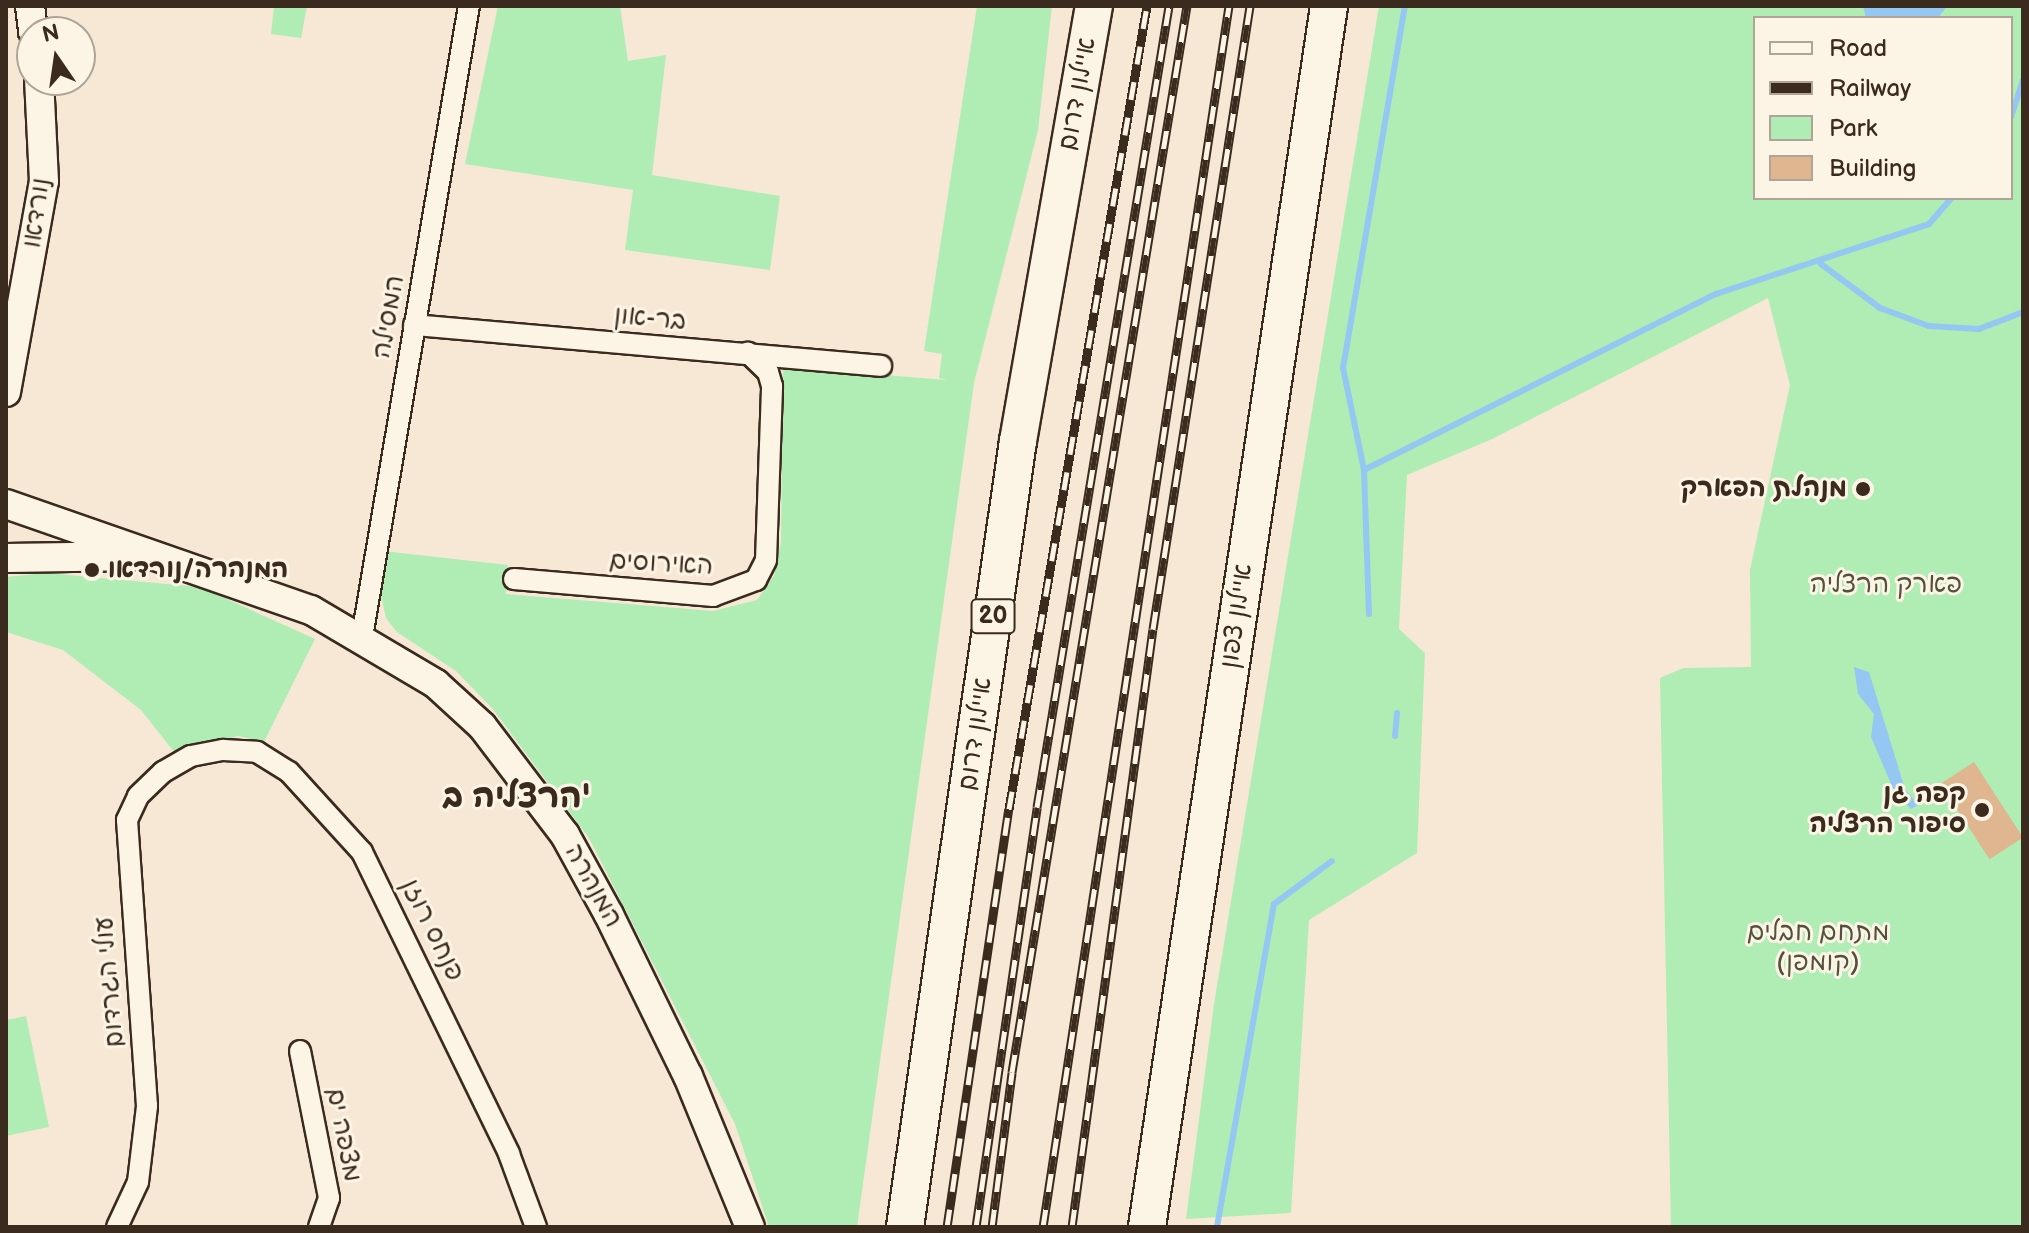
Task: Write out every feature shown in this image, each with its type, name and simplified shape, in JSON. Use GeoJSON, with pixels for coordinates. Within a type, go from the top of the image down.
{"type":"FeatureCollection","features":[{"type":"Feature","properties":{"kind":"highway","name":"איילון דרום"},"geometry":{"type":"LineString","coordinates":[[905,1227],[1018,441],[1094,6]]}},
{"type":"Feature","properties":{"kind":"highway","name":"איילון צפון"},"geometry":{"type":"LineString","coordinates":[[1147,1227],[1329,6]]}},
{"type":"Feature","properties":{"kind":"street","name":"המסילה"},"geometry":{"type":"LineString","coordinates":[[362,637],[469,6]]}},
{"type":"Feature","properties":{"kind":"street","name":"נורדאו"},"geometry":{"type":"LineString","coordinates":[[6,392],[44,181],[40,96]]}},
{"type":"Feature","properties":{"kind":"street","name":"בר-און"},"geometry":{"type":"LineString","coordinates":[[414,325],[881,366]]}},
{"type":"Feature","properties":{"kind":"street","name":"האירוסים"},"geometry":{"type":"LineString","coordinates":[[514,579],[713,596],[756,580],[766,560],[772,386],[768,372],[748,353]]}},
{"type":"Feature","properties":{"kind":"street","name":"המנהרה"},"geometry":{"type":"LineString","coordinates":[[6,504],[156,556],[232,577],[362,637],[436,684],[482,726],[565,835],[682,1063],[750,1227]]}},
{"type":"Feature","properties":{"kind":"street","name":"המנהרה"},"geometry":{"type":"LineString","coordinates":[[6,558],[156,556]]}},
{"type":"Feature","properties":{"kind":"street","name":"פנחס רוזן"},"geometry":{"type":"LineString","coordinates":[[191,756],[257,752],[300,781],[362,852],[502,1140],[536,1227]]}},
{"type":"Feature","properties":{"kind":"street","name":"עולי הגרדום"},"geometry":{"type":"LineString","coordinates":[[122,1226],[138,1182],[147,1106],[127,820],[138,796],[191,756]]}},
{"type":"Feature","properties":{"kind":"street","name":"מצפה ים"},"geometry":{"type":"LineString","coordinates":[[300,1051],[329,1198],[319,1227]]}},
{"type":"Feature","properties":{"kind":"green space"},"geometry":{"type":"Polygon","coordinates":[[[274,6],[307,6],[301,38],[271,34],[274,6]]]}},
{"type":"Feature","properties":{"kind":"green space"},"geometry":{"type":"Polygon","coordinates":[[[498,6],[620,6],[628,61],[666,55],[652,175],[780,196],[770,270],[625,250],[633,190],[465,164],[498,6]]]}},
{"type":"Feature","properties":{"kind":"green space"},"geometry":{"type":"Polygon","coordinates":[[[977,6],[1052,6],[1038,130],[974,383],[857,1227],[769,1227],[735,1124],[589,838],[492,708],[456,671],[397,632],[386,618],[378,581],[383,551],[508,565],[506,594],[713,611],[757,600],[774,576],[781,542],[783,367],[947,380],[939,378],[942,354],[924,351],[977,6]]]}},
{"type":"Feature","properties":{"kind":"green space"},"geometry":{"type":"Polygon","coordinates":[[[1379,6],[2023,6],[2023,1227],[1671,1227],[1660,678],[1683,668],[1751,667],[1750,570],[1790,385],[1768,298],[1492,439],[1407,475],[1399,629],[1425,653],[1417,853],[1309,920],[1291,1213],[1186,1219],[1214,1004],[1379,6]]]}},
{"type":"Feature","properties":{"kind":"green space"},"geometry":{"type":"Polygon","coordinates":[[[46,573],[200,587],[315,639],[264,742],[238,736],[175,753],[141,710],[63,650],[6,632],[6,577],[46,573]]]}},
{"type":"Feature","properties":{"kind":"green space"},"geometry":{"type":"Polygon","coordinates":[[[26,1016],[49,1127],[6,1136],[6,1020],[26,1016]]]}},
{"type":"Feature","properties":{"kind":"water"},"geometry":{"type":"Polygon","coordinates":[[[1863,6],[1947,6],[1940,16],[1866,16],[1863,6]]]}},
{"type":"Feature","properties":{"kind":"water"},"geometry":{"type":"Polygon","coordinates":[[[1854,667],[1869,672],[1905,789],[1918,805],[1911,809],[1895,793],[1871,737],[1874,714],[1858,694],[1854,667]]]}},
{"type":"Feature","properties":{"kind":"building","name":"קפה גן סיפור הרצליה"},"geometry":{"type":"Polygon","coordinates":[[[1974,762],[2023,837],[1989,859],[1940,784],[1974,762]]]}},
{"type":"Feature","properties":{"kind":"waterway"},"geometry":{"type":"LineString","coordinates":[[1369,614],[1364,470],[1343,368],[1405,6]]}},
{"type":"Feature","properties":{"kind":"waterway"},"geometry":{"type":"LineString","coordinates":[[2013,111],[2023,80]]}},
{"type":"Feature","properties":{"kind":"waterway"},"geometry":{"type":"LineString","coordinates":[[1364,470],[1716,294],[1929,224],[1950,200]]}},
{"type":"Feature","properties":{"kind":"waterway"},"geometry":{"type":"LineString","coordinates":[[1821,264],[1880,308],[1929,326],[1979,329],[2023,312]]}},
{"type":"Feature","properties":{"kind":"waterway"},"geometry":{"type":"LineString","coordinates":[[1395,736],[1397,713]]}},
{"type":"Feature","properties":{"kind":"waterway"},"geometry":{"type":"LineString","coordinates":[[1217,1227],[1274,904],[1332,861]]}},
{"type":"Feature","properties":{"kind":"railway"},"geometry":{"type":"LineString","coordinates":[[947,1227],[1009,809],[1147,6]]}},
{"type":"Feature","properties":{"kind":"railway"},"geometry":{"type":"LineString","coordinates":[[976,1227],[1037,807],[1169,6]]}},
{"type":"Feature","properties":{"kind":"railway"},"geometry":{"type":"LineString","coordinates":[[992,1227],[1012,1072],[1187,6]]}},
{"type":"Feature","properties":{"kind":"railway"},"geometry":{"type":"LineString","coordinates":[[1043,1227],[1229,6]]}},
{"type":"Feature","properties":{"kind":"railway"},"geometry":{"type":"LineString","coordinates":[[1072,1227],[1153,629],[1250,6]]}},
{"type":"Feature","properties":{"kind":"place","name":"מנהלת הפארק"},"geometry":{"type":"Point","coordinates":[1863,489]}},
{"type":"Feature","properties":{"kind":"place","name":"המנהרה/נורדאו"},"geometry":{"type":"Point","coordinates":[92,570]}},
{"type":"Feature","properties":{"kind":"place","name":"קפה גן סיפור הרצליה"},"geometry":{"type":"Point","coordinates":[1982,810]}},
{"type":"Feature","properties":{"kind":"district","name":"הרצליה ב'"},"geometry":{"type":"Point","coordinates":[516,797]}},
{"type":"Feature","properties":{"kind":"park label","name":"פארק הרצליה"},"geometry":{"type":"Point","coordinates":[1886,585]}},
{"type":"Feature","properties":{"kind":"park label","name":"מתחם חבלים (קומפן)"},"geometry":{"type":"Point","coordinates":[1818,948]}}]}
